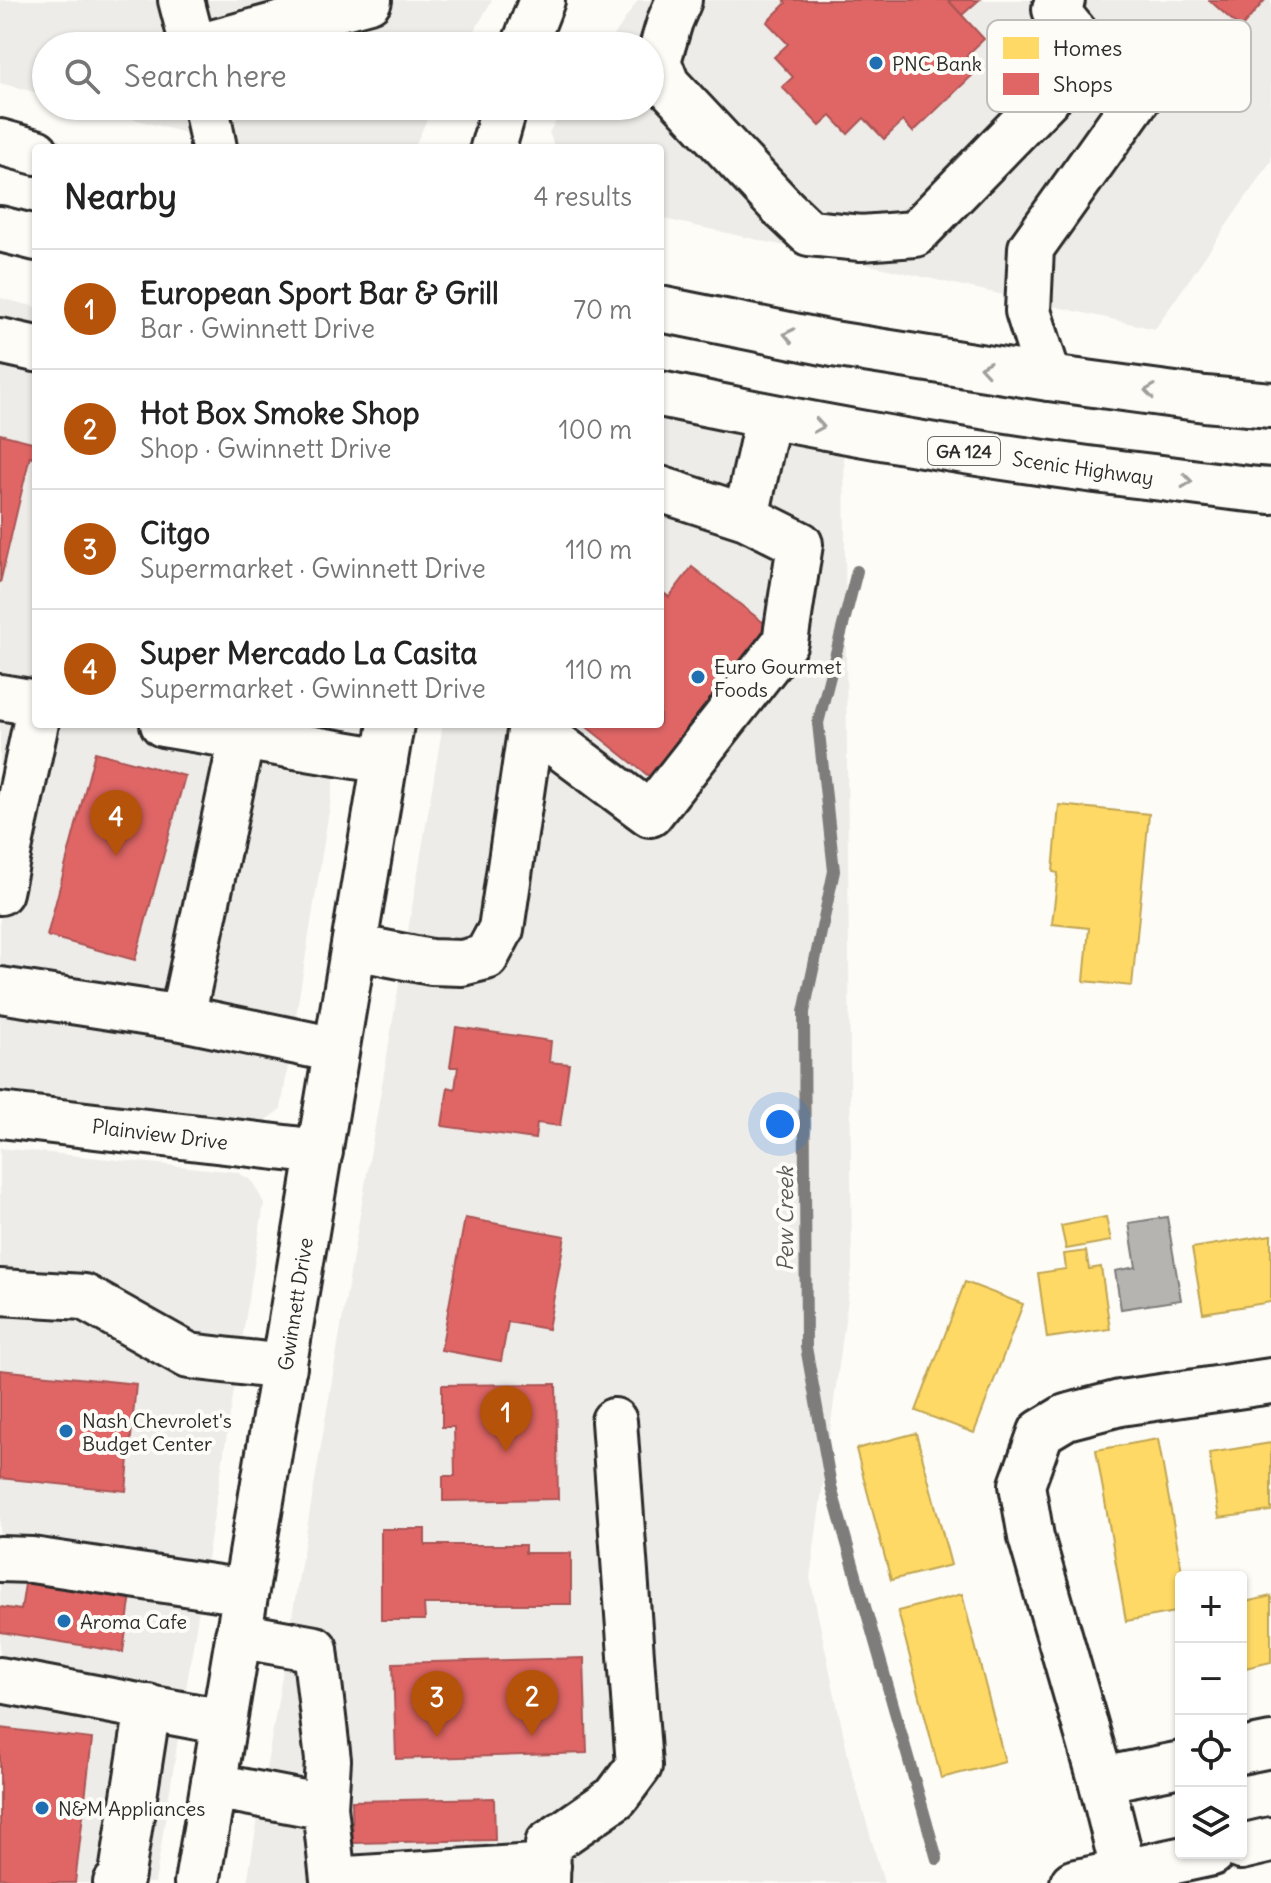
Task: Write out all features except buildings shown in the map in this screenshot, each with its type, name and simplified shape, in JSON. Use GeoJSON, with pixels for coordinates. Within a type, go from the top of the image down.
{"type":"FeatureCollection","features":[{"type":"Feature","properties":{"kind":"main road"},"geometry":{"type":"LineString","coordinates":[[181,0],[189,32]]}},
{"type":"Feature","properties":{"kind":"main road"},"geometry":{"type":"LineString","coordinates":[[232,32],[274,13],[369,0]]}},
{"type":"Feature","properties":{"kind":"main road"},"geometry":{"type":"LineString","coordinates":[[529,32],[542,0]]}},
{"type":"Feature","properties":{"kind":"main road"},"geometry":{"type":"LineString","coordinates":[[664,41],[679,0]]}},
{"type":"Feature","properties":{"kind":"main road"},"geometry":{"type":"LineString","coordinates":[[1055,3],[1067,20]]}},
{"type":"Feature","properties":{"kind":"main road"},"geometry":{"type":"LineString","coordinates":[[664,76],[667,84],[809,233],[861,238],[915,234],[1034,112]]}},
{"type":"Feature","properties":{"kind":"main road"},"geometry":{"type":"LineString","coordinates":[[1049,378],[1028,311],[1031,248],[1128,112]]}},
{"type":"Feature","properties":{"kind":"main road"},"geometry":{"type":"LineString","coordinates":[[209,120],[213,144]]}},
{"type":"Feature","properties":{"kind":"main road"},"geometry":{"type":"LineString","coordinates":[[494,144],[501,120]]}},
{"type":"Feature","properties":{"kind":"main road"},"geometry":{"type":"LineString","coordinates":[[0,142],[32,151]]}},
{"type":"Feature","properties":{"kind":"main road"},"geometry":{"type":"LineString","coordinates":[[0,229],[32,237]]}},
{"type":"Feature","properties":{"kind":"main road"},"geometry":{"type":"LineString","coordinates":[[664,310],[833,344],[1049,378],[1271,405]]}},
{"type":"Feature","properties":{"kind":"main road"},"geometry":{"type":"LineString","coordinates":[[0,341],[32,348]]}},
{"type":"Feature","properties":{"kind":"main road","name":"Scenic Highway"},"geometry":{"type":"LineString","coordinates":[[664,395],[768,417],[929,445],[1068,467],[1271,491]]}},
{"type":"Feature","properties":{"kind":"main road"},"geometry":{"type":"LineString","coordinates":[[746,517],[768,417]]}},
{"type":"Feature","properties":{"kind":"main road"},"geometry":{"type":"LineString","coordinates":[[535,728],[650,814],[785,642],[800,544],[746,517],[664,490]]}},
{"type":"Feature","properties":{"kind":"main road"},"geometry":{"type":"LineString","coordinates":[[0,697],[32,702]]}},
{"type":"Feature","properties":{"kind":"main road"},"geometry":{"type":"LineString","coordinates":[[0,892],[35,728]]}},
{"type":"Feature","properties":{"kind":"main road"},"geometry":{"type":"LineString","coordinates":[[187,728],[242,737],[388,743]]}},
{"type":"Feature","properties":{"kind":"main road"},"geometry":{"type":"LineString","coordinates":[[354,947],[431,962],[462,963],[486,957],[501,929],[531,728]]}},
{"type":"Feature","properties":{"kind":"main road"},"geometry":{"type":"LineString","coordinates":[[182,1018],[242,737]]}},
{"type":"Feature","properties":{"kind":"main road","name":"Gwinnett Drive"},"geometry":{"type":"LineString","coordinates":[[197,1883],[388,743]]}},
{"type":"Feature","properties":{"kind":"main road"},"geometry":{"type":"LineString","coordinates":[[0,990],[182,1018],[336,1050]]}},
{"type":"Feature","properties":{"kind":"main road","name":"Plainview Drive"},"geometry":{"type":"LineString","coordinates":[[0,1115],[320,1152]]}},
{"type":"Feature","properties":{"kind":"main road"},"geometry":{"type":"LineString","coordinates":[[0,1292],[84,1297],[189,1356],[284,1367]]}},
{"type":"Feature","properties":{"kind":"main road"},"geometry":{"type":"LineString","coordinates":[[1124,1873],[1101,1780],[1031,1537],[1022,1485],[1041,1432],[1066,1417],[1120,1403],[1271,1381]]}},
{"type":"Feature","properties":{"kind":"main road"},"geometry":{"type":"LineString","coordinates":[[238,1635],[315,1649],[328,1760],[325,1807],[333,1880],[547,1874],[548,1844],[616,1797],[639,1766],[614,1421]]}},
{"type":"Feature","properties":{"kind":"main road"},"geometry":{"type":"LineString","coordinates":[[0,1559],[32,1560],[245,1592]]}},
{"type":"Feature","properties":{"kind":"main road"},"geometry":{"type":"LineString","coordinates":[[0,1680],[224,1722]]}},
{"type":"Feature","properties":{"kind":"main road"},"geometry":{"type":"LineString","coordinates":[[116,1883],[121,1880],[148,1707]]}},
{"type":"Feature","properties":{"kind":"main road"},"geometry":{"type":"LineString","coordinates":[[1247,1750],[1271,1745]]}},
{"type":"Feature","properties":{"kind":"main road"},"geometry":{"type":"LineString","coordinates":[[1101,1780],[1175,1765]]}},
{"type":"Feature","properties":{"kind":"main road"},"geometry":{"type":"LineString","coordinates":[[214,1786],[325,1807]]}},
{"type":"Feature","properties":{"kind":"main road"},"geometry":{"type":"LineString","coordinates":[[1247,1846],[1271,1840]]}},
{"type":"Feature","properties":{"kind":"main road"},"geometry":{"type":"LineString","coordinates":[[1073,1883],[1186,1859]]}},
{"type":"Feature","properties":{"kind":"shaded area"},"geometry":{"type":"Polygon","coordinates":[[[0,0],[492,0],[474,32],[32,32],[32,91],[0,83],[0,0]]]}},
{"type":"Feature","properties":{"kind":"shaded area"},"geometry":{"type":"Polygon","coordinates":[[[638,0],[1271,0],[1271,161],[1155,329],[664,219],[664,144],[554,144],[549,132],[557,120],[664,120],[664,32],[616,32],[638,0]]]}},
{"type":"Feature","properties":{"kind":"shaded area"},"geometry":{"type":"Polygon","coordinates":[[[137,120],[427,120],[416,144],[227,144],[137,120]]]}},
{"type":"Feature","properties":{"kind":"shaded area"},"geometry":{"type":"Polygon","coordinates":[[[0,298],[32,306],[32,728],[342,728],[281,1109],[264,1121],[238,1125],[0,1089],[0,298]]]}},
{"type":"Feature","properties":{"kind":"shaded area"},"geometry":{"type":"Polygon","coordinates":[[[664,417],[844,448],[852,1269],[810,1578],[850,1765],[884,1883],[247,1883],[442,728],[664,728],[664,417]]]}},
{"type":"Feature","properties":{"kind":"shaded area"},"geometry":{"type":"Polygon","coordinates":[[[0,1148],[237,1172],[252,1181],[264,1203],[155,1883],[0,1883],[0,1148]]]}},
{"type":"Feature","properties":{"kind":"shaded area"},"geometry":{"type":"Polygon","coordinates":[[[1167,1217],[1181,1300],[1121,1309],[1115,1271],[1136,1267],[1129,1223],[1167,1217]]]}},
{"type":"Feature","properties":{"kind":"waterway","name":"Pew Creek"},"geometry":{"type":"LineString","coordinates":[[857,571],[818,723],[834,871],[804,1012],[806,1347],[832,1491],[937,1859]]}},
{"type":"Feature","properties":{"kind":"place","name":"PNC Bank"},"geometry":{"type":"Point","coordinates":[876,63]}},
{"type":"Feature","properties":{"kind":"place","name":"Euro Gourmet Foods"},"geometry":{"type":"Point","coordinates":[698,677]}},
{"type":"Feature","properties":{"kind":"place","name":"Super Mercado La Casita"},"geometry":{"type":"Point","coordinates":[116,856]}},
{"type":"Feature","properties":{"kind":"place","name":"Nash Chevrolet's Budget Center"},"geometry":{"type":"Point","coordinates":[66,1431]}},
{"type":"Feature","properties":{"kind":"place","name":"European Sport Bar & Grill"},"geometry":{"type":"Point","coordinates":[506,1452]}},
{"type":"Feature","properties":{"kind":"place","name":"Aroma Cafe"},"geometry":{"type":"Point","coordinates":[64,1621]}},
{"type":"Feature","properties":{"kind":"place","name":"Hot Box Smoke Shop"},"geometry":{"type":"Point","coordinates":[532,1736]}},
{"type":"Feature","properties":{"kind":"place","name":"Citgo"},"geometry":{"type":"Point","coordinates":[437,1737]}},
{"type":"Feature","properties":{"kind":"place","name":"N&M Appliances"},"geometry":{"type":"Point","coordinates":[42,1808]}}]}
